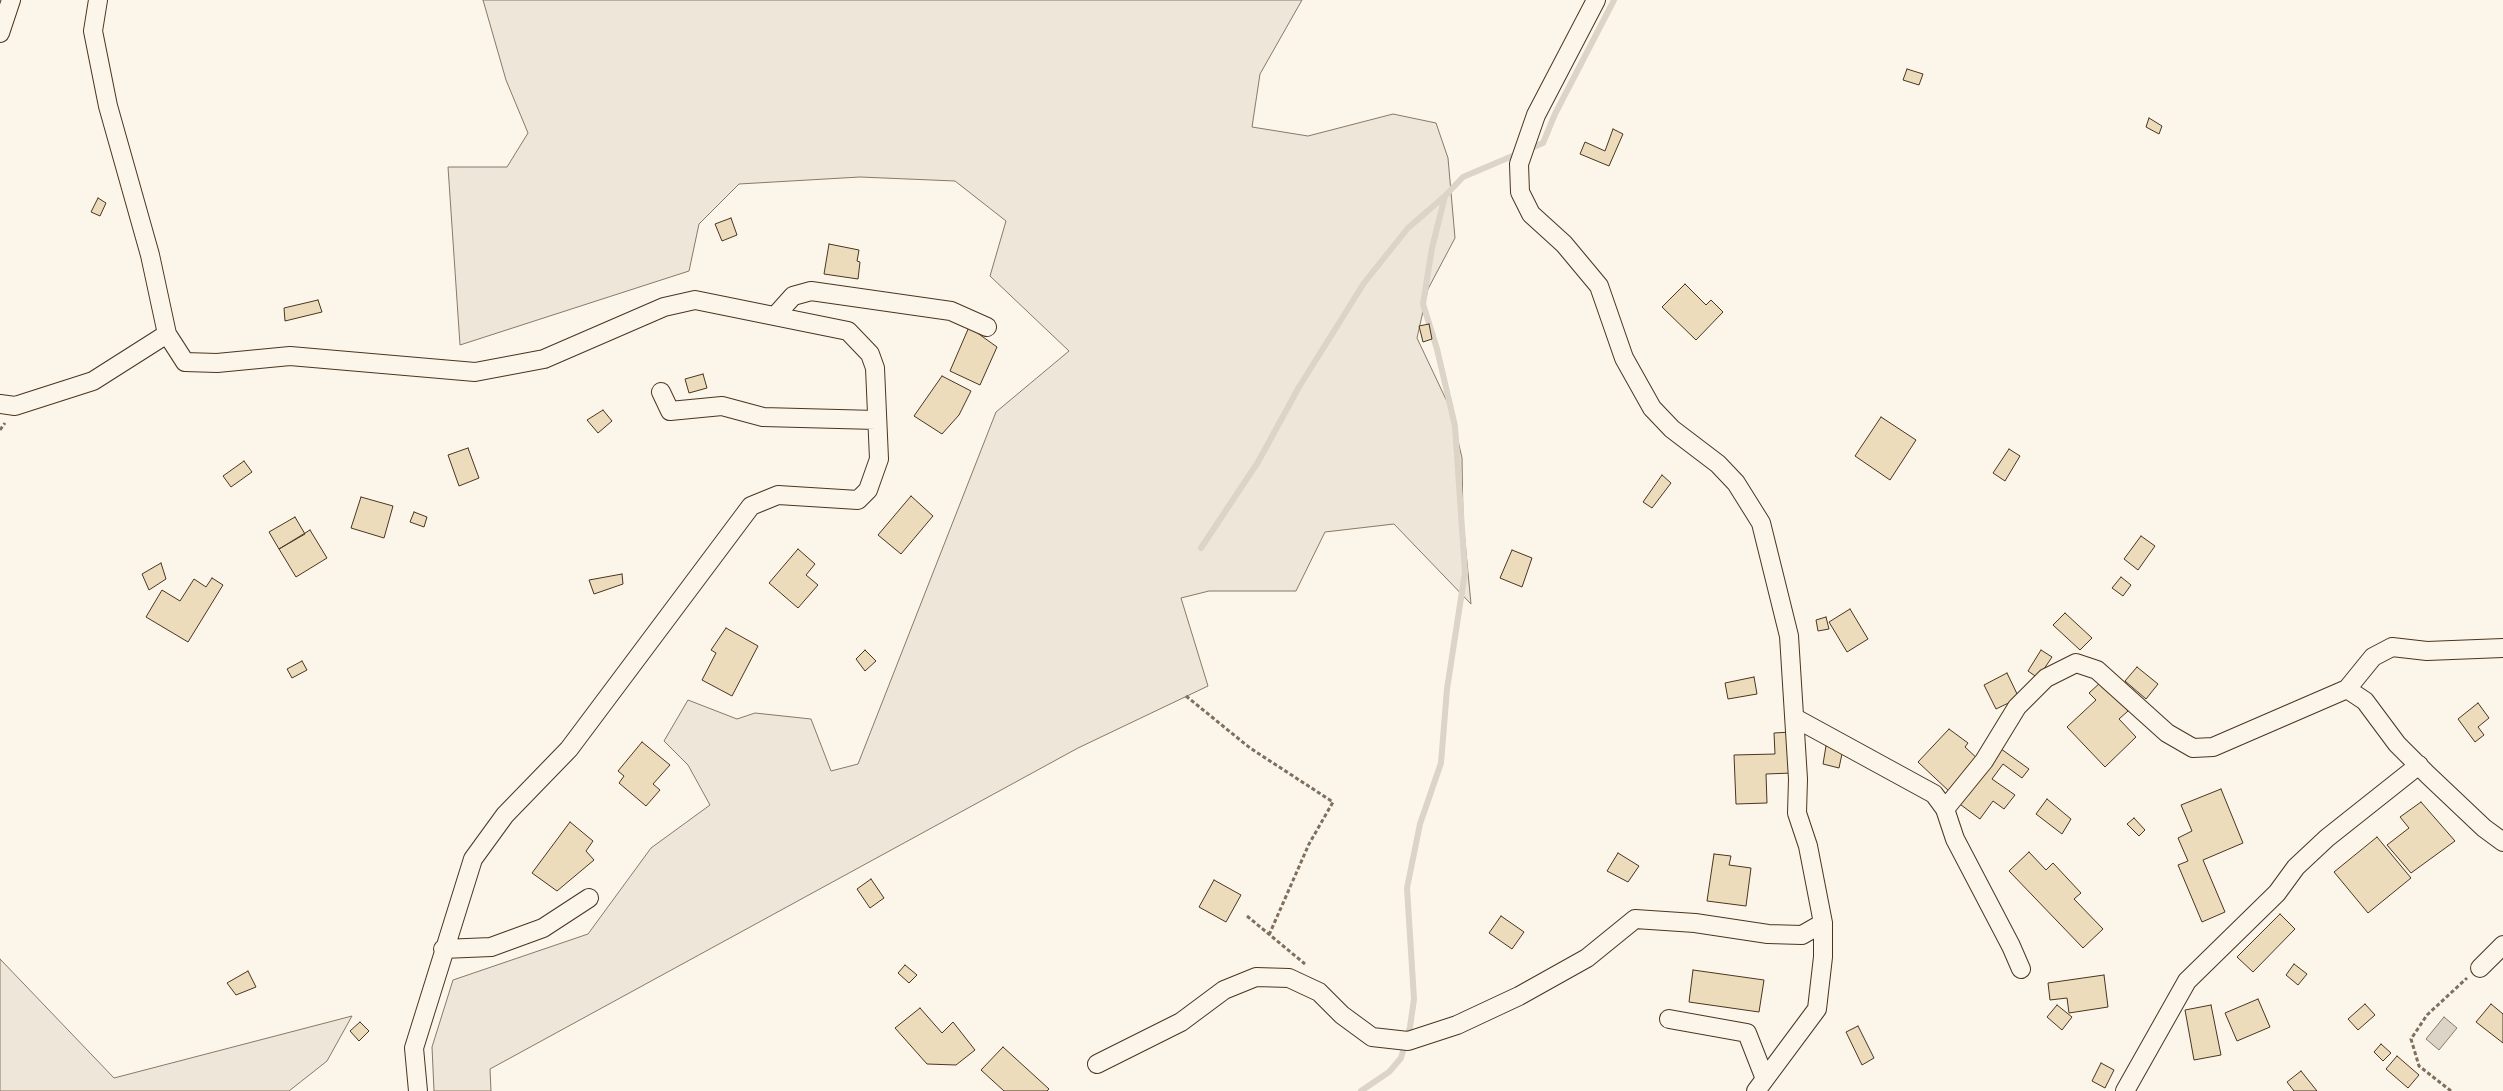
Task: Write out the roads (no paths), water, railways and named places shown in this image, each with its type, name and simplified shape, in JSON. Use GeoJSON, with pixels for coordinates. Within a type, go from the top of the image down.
{"type":"FeatureCollection","features":[{"type":"Feature","properties":{"kind":"street"},"geometry":{"type":"LineString","coordinates":[[0,32],[11,0]]}},
{"type":"Feature","properties":{"kind":"street"},"geometry":{"type":"LineString","coordinates":[[98,0],[93,31],[108,106],[150,255],[167,334],[185,362],[217,364],[290,356],[475,372],[544,359],[664,307],[695,300],[848,331],[870,354],[874,368],[879,459],[868,490],[858,500],[778,495],[751,506],[569,749],[505,815],[473,858],[443,949],[414,1048],[418,1091]]}},
{"type":"Feature","properties":{"kind":"street"},"geometry":{"type":"LineString","coordinates":[[1596,0],[1536,115],[1520,164],[1520,192],[1531,214],[1564,244],[1599,286],[1624,358],[1652,408],[1672,429],[1718,464],[1736,482],[1761,523],[1790,636],[1795,718],[1797,814],[1808,846],[1822,923],[1823,956],[1817,1009],[1761,1085]]}},
{"type":"Feature","properties":{"kind":"street"},"geometry":{"type":"LineString","coordinates":[[776,315],[793,296],[811,291],[951,311],[987,327]]}},
{"type":"Feature","properties":{"kind":"street"},"geometry":{"type":"LineString","coordinates":[[0,404],[15,406],[93,380],[167,334]]}},
{"type":"Feature","properties":{"kind":"street"},"geometry":{"type":"LineString","coordinates":[[661,392],[670,411],[722,406],[763,417],[876,420]]}},
{"type":"Feature","properties":{"kind":"street"},"geometry":{"type":"LineString","coordinates":[[1945,809],[1984,761],[2017,707],[2046,678],[2076,663],[2097,670],[2168,733],[2193,748],[2213,748],[2347,689],[2373,657],[2392,648],[2427,651],[2503,648]]}},
{"type":"Feature","properties":{"kind":"street"},"geometry":{"type":"LineString","coordinates":[[2347,689],[2365,701],[2397,744],[2484,828],[2503,842]]}},
{"type":"Feature","properties":{"kind":"street"},"geometry":{"type":"LineString","coordinates":[[1795,718],[1934,794],[1945,809],[1955,839],[2021,969]]}},
{"type":"Feature","properties":{"kind":"street"},"geometry":{"type":"LineString","coordinates":[[2125,1091],[2187,980],[2277,893],[2296,867],[2326,838],[2419,765]]}},
{"type":"Feature","properties":{"kind":"street"},"geometry":{"type":"LineString","coordinates":[[443,949],[491,947],[543,928],[589,898]]}},
{"type":"Feature","properties":{"kind":"street"},"geometry":{"type":"LineString","coordinates":[[1097,1064],[1181,1022],[1224,990],[1256,977],[1289,978],[1318,992],[1342,1014],[1372,1037],[1408,1041],[1456,1025],[1519,996],[1587,958],[1635,919],[1695,924],[1768,934],[1802,935],[1822,923]]}},
{"type":"Feature","properties":{"kind":"street"},"geometry":{"type":"LineString","coordinates":[[2480,968],[2503,945]]}},
{"type":"Feature","properties":{"kind":"street"},"geometry":{"type":"LineString","coordinates":[[1669,1019],[1747,1033],[1761,1085]]}},
{"type":"Feature","properties":{"kind":"waterway"},"geometry":{"type":"LineString","coordinates":[[1201,548],[1258,462],[1299,387],[1364,283],[1408,228],[1445,196],[1463,177],[1543,143],[1555,114],[1614,0]]}},
{"type":"Feature","properties":{"kind":"waterway"},"geometry":{"type":"LineString","coordinates":[[1361,1091],[1389,1072],[1401,1058],[1410,1027],[1414,999],[1407,888],[1420,824],[1441,763],[1447,689],[1465,572],[1455,426],[1437,349],[1423,304],[1432,248],[1445,196]]}}]}
